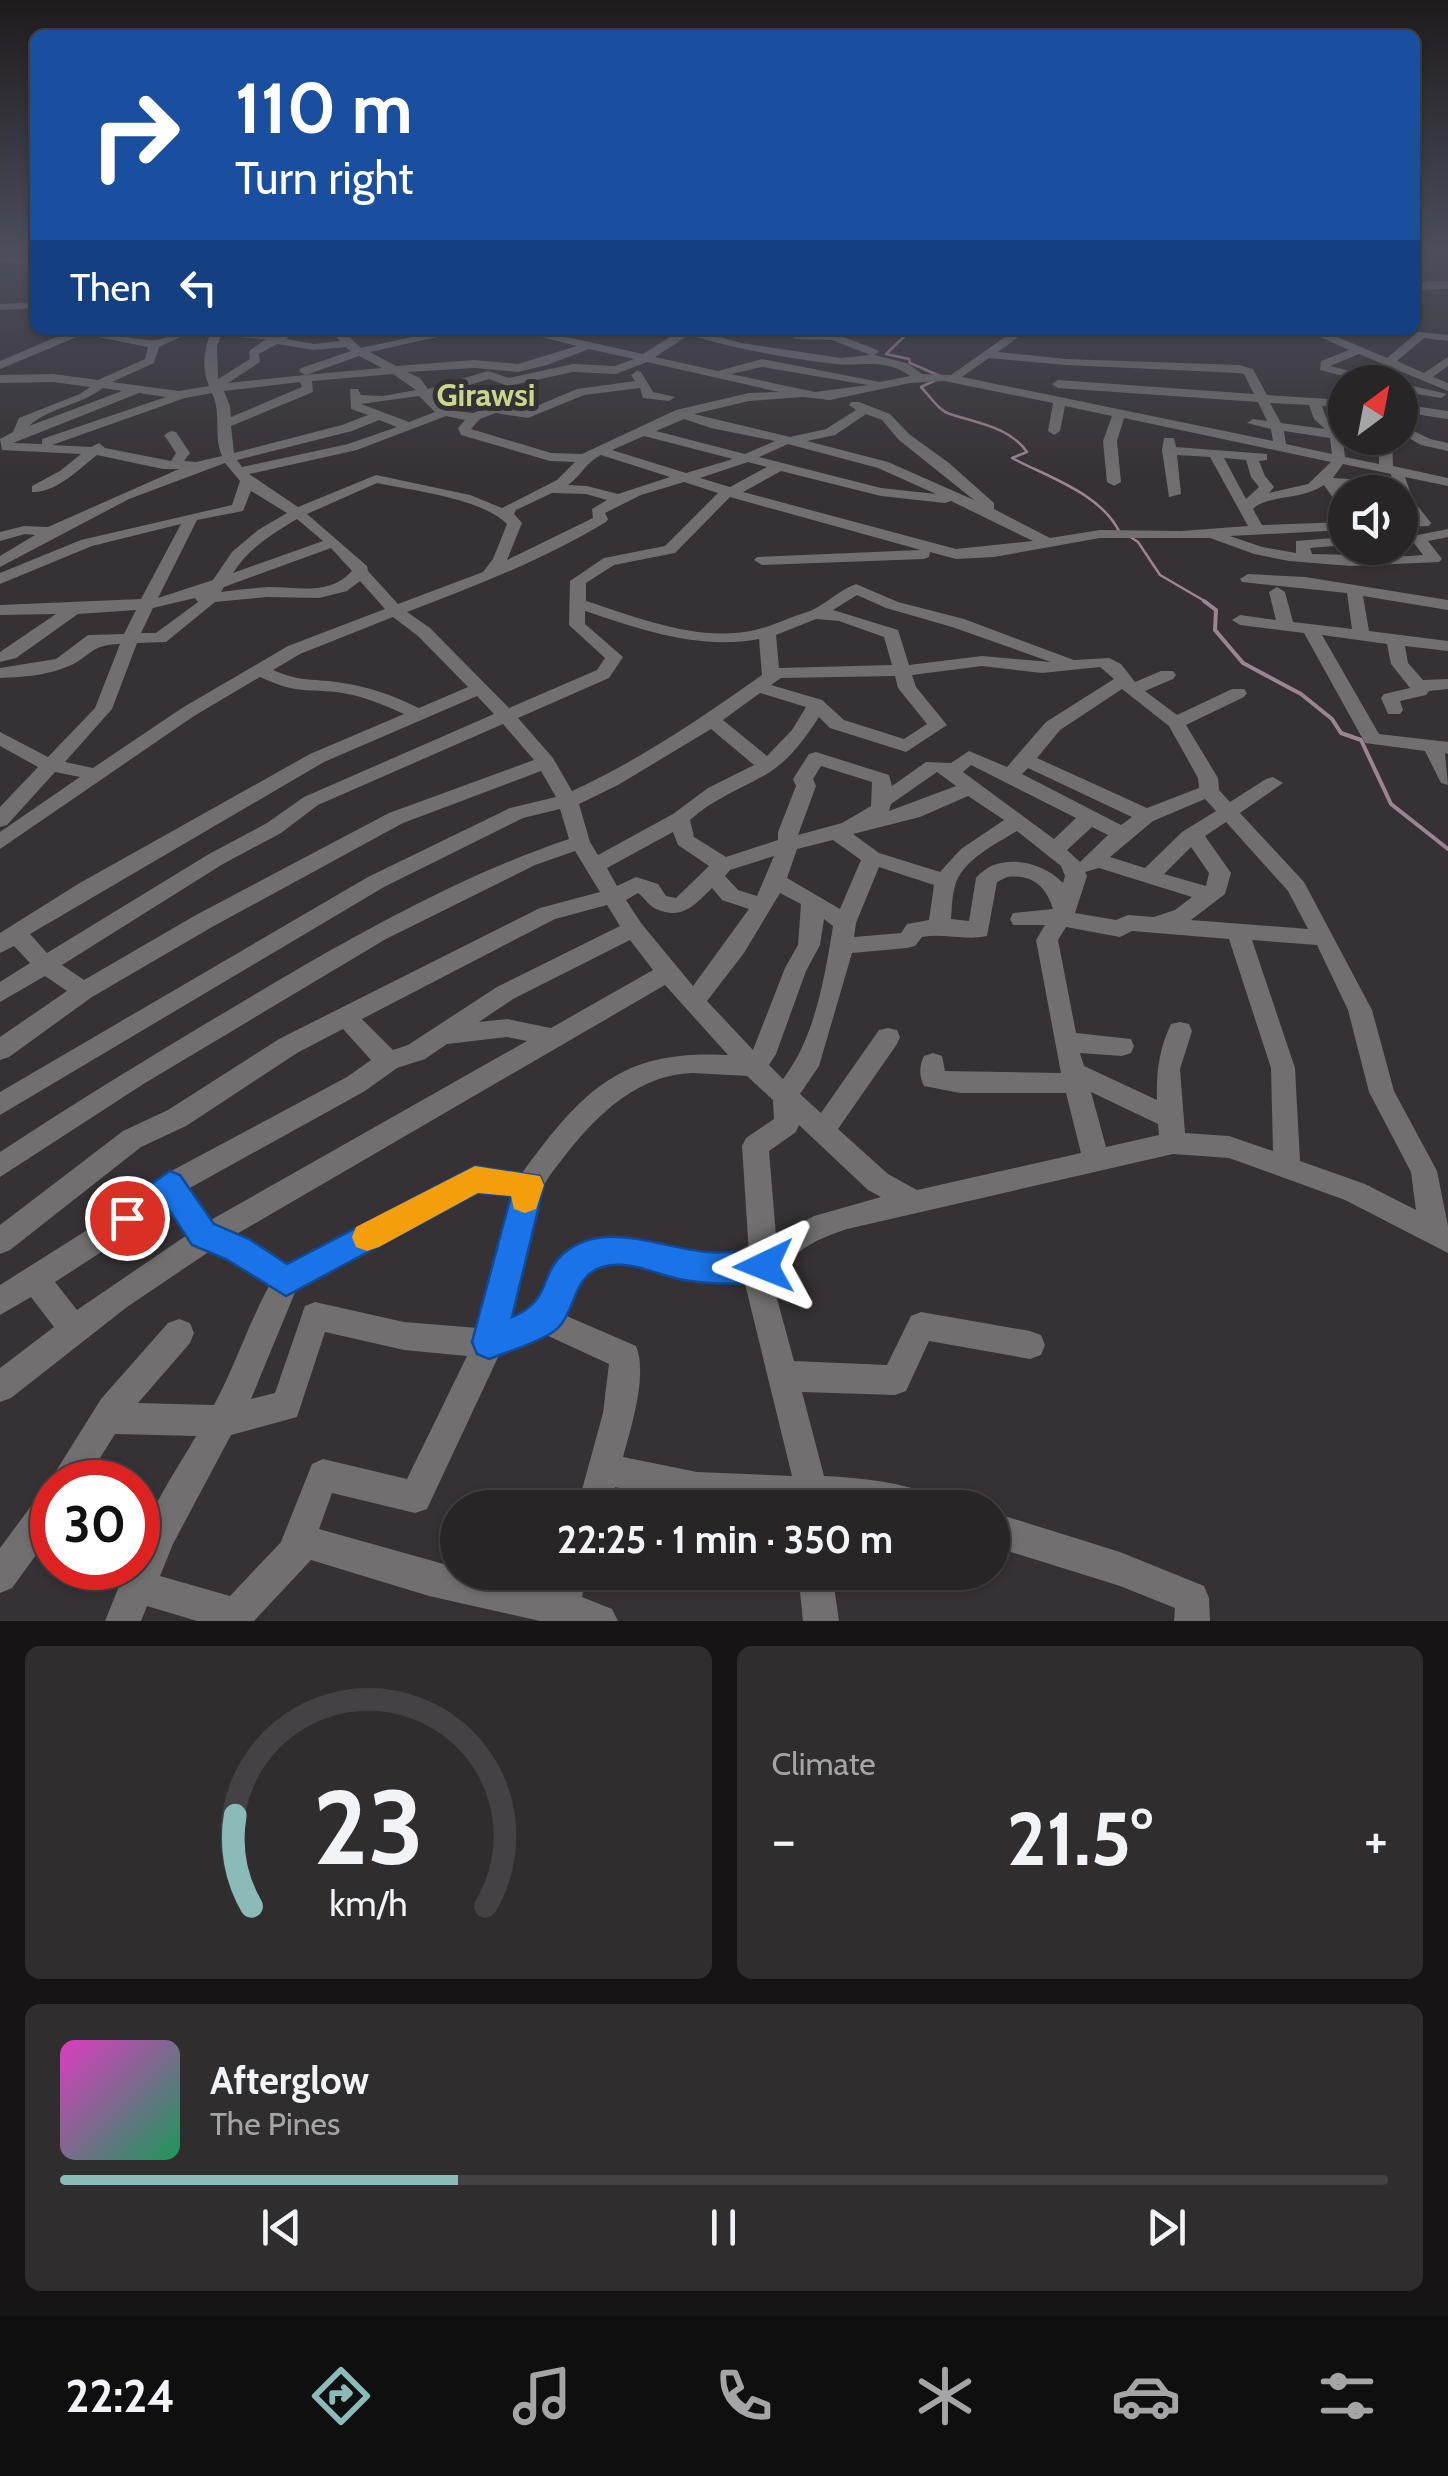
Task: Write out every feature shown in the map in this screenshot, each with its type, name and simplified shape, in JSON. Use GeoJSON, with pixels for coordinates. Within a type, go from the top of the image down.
{"type":"FeatureCollection","features":[{"type":"Feature","properties":{"kind":"street"},"geometry":{"type":"LineString","coordinates":[[1389,362],[1422,334],[1448,338]]}},
{"type":"Feature","properties":{"kind":"street"},"geometry":{"type":"LineString","coordinates":[[0,365],[70,335]]}},
{"type":"Feature","properties":{"kind":"street"},"geometry":{"type":"LineString","coordinates":[[106,335],[154,345],[178,335]]}},
{"type":"Feature","properties":{"kind":"street"},"geometry":{"type":"LineString","coordinates":[[0,579],[35,560],[110,534],[238,508],[238,470],[210,360],[210,346],[216,335]]}},
{"type":"Feature","properties":{"kind":"street"},"geometry":{"type":"LineString","coordinates":[[251,335],[314,347],[353,347],[417,335]]}},
{"type":"Feature","properties":{"kind":"street"},"geometry":{"type":"LineString","coordinates":[[220,401],[256,360],[253,353],[282,335]]}},
{"type":"Feature","properties":{"kind":"street"},"geometry":{"type":"LineString","coordinates":[[341,335],[353,347],[416,381],[423,393],[445,412]]}},
{"type":"Feature","properties":{"kind":"street"},"geometry":{"type":"LineString","coordinates":[[549,335],[800,394]]}},
{"type":"Feature","properties":{"kind":"street"},"geometry":{"type":"LineString","coordinates":[[640,384],[637,376],[642,369],[636,364],[681,335]]}},
{"type":"Feature","properties":{"kind":"street"},"geometry":{"type":"LineString","coordinates":[[705,335],[792,354],[881,360],[937,377],[1340,460],[1391,475]]}},
{"type":"Feature","properties":{"kind":"street"},"geometry":{"type":"LineString","coordinates":[[808,408],[876,384],[937,377],[992,354],[1016,335]]}},
{"type":"Feature","properties":{"kind":"street"},"geometry":{"type":"LineString","coordinates":[[1323,335],[1448,391]]}},
{"type":"Feature","properties":{"kind":"street"},"geometry":{"type":"LineString","coordinates":[[796,336],[839,338],[875,352],[881,360]]}},
{"type":"Feature","properties":{"kind":"street"},"geometry":{"type":"LineString","coordinates":[[20,434],[24,421],[35,414],[74,401],[150,361],[154,345]]}},
{"type":"Feature","properties":{"kind":"street"},"geometry":{"type":"LineString","coordinates":[[275,379],[474,364],[514,368],[543,363],[587,346]]}},
{"type":"Feature","properties":{"kind":"street"},"geometry":{"type":"LineString","coordinates":[[220,401],[353,347]]}},
{"type":"Feature","properties":{"kind":"street"},"geometry":{"type":"LineString","coordinates":[[1328,369],[1324,368],[1325,363],[1359,350]]}},
{"type":"Feature","properties":{"kind":"street"},"geometry":{"type":"LineString","coordinates":[[992,354],[1066,362],[1222,366],[1248,372],[1277,428],[1275,446],[1266,458],[1169,450]]}},
{"type":"Feature","properties":{"kind":"street"},"geometry":{"type":"LineString","coordinates":[[356,398],[383,400],[470,384],[488,375],[508,382],[573,368],[612,371],[642,359]]}},
{"type":"Feature","properties":{"kind":"street"},"geometry":{"type":"LineString","coordinates":[[1418,401],[1426,384],[1448,360]]}},
{"type":"Feature","properties":{"kind":"street"},"geometry":{"type":"LineString","coordinates":[[1054,431],[1058,384],[1066,362]]}},
{"type":"Feature","properties":{"kind":"street"},"geometry":{"type":"LineString","coordinates":[[720,374],[729,368],[762,363],[876,384]]}},
{"type":"Feature","properties":{"kind":"street"},"geometry":{"type":"LineString","coordinates":[[1176,363],[1185,393]]}},
{"type":"Feature","properties":{"kind":"street"},"geometry":{"type":"LineString","coordinates":[[1222,366],[1231,396]]}},
{"type":"Feature","properties":{"kind":"street"},"geometry":{"type":"LineString","coordinates":[[514,368],[530,378]]}},
{"type":"Feature","properties":{"kind":"street"},"geometry":{"type":"LineString","coordinates":[[352,376],[355,406],[409,426]]}},
{"type":"Feature","properties":{"kind":"street"},"geometry":{"type":"LineString","coordinates":[[0,379],[102,383],[220,401],[283,398],[309,389],[304,379]]}},
{"type":"Feature","properties":{"kind":"street"},"geometry":{"type":"LineString","coordinates":[[668,397],[648,395],[647,388],[640,384],[576,393],[557,405],[528,414],[495,409],[476,416],[464,428],[474,436],[550,457],[584,458],[680,413],[749,396],[832,397],[892,422],[904,438],[991,505],[985,511]]}},
{"type":"Feature","properties":{"kind":"street"},"geometry":{"type":"LineString","coordinates":[[1058,384],[1231,396],[1263,402]]}},
{"type":"Feature","properties":{"kind":"street"},"geometry":{"type":"LineString","coordinates":[[1418,385],[1426,384]]}},
{"type":"Feature","properties":{"kind":"street"},"geometry":{"type":"LineString","coordinates":[[0,445],[139,390]]}},
{"type":"Feature","properties":{"kind":"street"},"geometry":{"type":"LineString","coordinates":[[37,446],[187,394]]}},
{"type":"Feature","properties":{"kind":"street"},"geometry":{"type":"LineString","coordinates":[[1314,401],[1320,419],[1328,427]]}},
{"type":"Feature","properties":{"kind":"street"},"geometry":{"type":"LineString","coordinates":[[1240,411],[1238,404],[1328,402]]}},
{"type":"Feature","properties":{"kind":"street"},"geometry":{"type":"LineString","coordinates":[[0,842],[188,712],[294,650],[489,574],[601,519],[597,512],[637,489],[684,478],[789,440],[830,432],[865,409]]}},
{"type":"Feature","properties":{"kind":"street"},"geometry":{"type":"LineString","coordinates":[[1418,411],[1448,415]]}},
{"type":"Feature","properties":{"kind":"street"},"geometry":{"type":"LineString","coordinates":[[0,445],[94,450],[175,465],[238,470],[369,442],[445,412],[476,416]]}},
{"type":"Feature","properties":{"kind":"street"},"geometry":{"type":"LineString","coordinates":[[680,413],[883,465],[1048,543]]}},
{"type":"Feature","properties":{"kind":"street"},"geometry":{"type":"LineString","coordinates":[[1114,482],[1110,442],[1120,414]]}},
{"type":"Feature","properties":{"kind":"street"},"geometry":{"type":"LineString","coordinates":[[238,470],[378,416]]}},
{"type":"Feature","properties":{"kind":"street"},"geometry":{"type":"LineString","coordinates":[[37,489],[94,450],[127,417]]}},
{"type":"Feature","properties":{"kind":"street"},"geometry":{"type":"LineString","coordinates":[[1172,424],[1169,450],[1174,494]]}},
{"type":"Feature","properties":{"kind":"street"},"geometry":{"type":"LineString","coordinates":[[1253,424],[1328,435]]}},
{"type":"Feature","properties":{"kind":"street"},"geometry":{"type":"LineString","coordinates":[[640,431],[880,492],[958,499]]}},
{"type":"Feature","properties":{"kind":"street"},"geometry":{"type":"LineString","coordinates":[[171,436],[184,452],[175,465]]}},
{"type":"Feature","properties":{"kind":"street"},"geometry":{"type":"LineString","coordinates":[[1418,438],[1434,448],[1441,480]]}},
{"type":"Feature","properties":{"kind":"street"},"geometry":{"type":"LineString","coordinates":[[1426,442],[1448,443]]}},
{"type":"Feature","properties":{"kind":"street"},"geometry":{"type":"LineString","coordinates":[[601,451],[730,492],[956,554]]}},
{"type":"Feature","properties":{"kind":"street"},"geometry":{"type":"LineString","coordinates":[[1215,453],[1250,504],[1257,530]]}},
{"type":"Feature","properties":{"kind":"street"},"geometry":{"type":"LineString","coordinates":[[1331,475],[1339,455]]}},
{"type":"Feature","properties":{"kind":"street"},"geometry":{"type":"LineString","coordinates":[[1250,504],[1267,488],[1258,477],[1252,456]]}},
{"type":"Feature","properties":{"kind":"street"},"geometry":{"type":"LineString","coordinates":[[507,515],[518,502],[580,470],[584,458]]}},
{"type":"Feature","properties":{"kind":"street"},"geometry":{"type":"LineString","coordinates":[[0,562],[55,530],[201,465]]}},
{"type":"Feature","properties":{"kind":"street"},"geometry":{"type":"LineString","coordinates":[[855,486],[883,465]]}},
{"type":"Feature","properties":{"kind":"street"},"geometry":{"type":"LineString","coordinates":[[0,993],[216,858],[274,828],[311,801],[603,674],[614,657],[577,626],[578,581],[609,561],[670,550],[730,492],[780,466]]}},
{"type":"Feature","properties":{"kind":"street"},"geometry":{"type":"LineString","coordinates":[[238,470],[334,542],[395,610],[424,632],[508,718],[546,762],[568,800],[580,842],[633,929],[668,972],[785,1096],[878,1182],[914,1202]]}},
{"type":"Feature","properties":{"kind":"street"},"geometry":{"type":"LineString","coordinates":[[0,674],[47,670],[78,658],[94,639],[129,642],[160,638],[186,622],[213,592],[236,555],[263,533],[376,479],[465,498],[507,515],[514,524],[514,533],[489,574]]}},
{"type":"Feature","properties":{"kind":"street"},"geometry":{"type":"LineString","coordinates":[[1250,504],[1304,492],[1328,481]]}},
{"type":"Feature","properties":{"kind":"street"},"geometry":{"type":"LineString","coordinates":[[548,489],[586,490],[616,498]]}},
{"type":"Feature","properties":{"kind":"street"},"geometry":{"type":"LineString","coordinates":[[0,820],[47,764],[98,717],[129,642],[158,580],[175,559],[191,517]]}},
{"type":"Feature","properties":{"kind":"street"},"geometry":{"type":"LineString","coordinates":[[762,560],[994,552],[1100,534],[1328,527]]}},
{"type":"Feature","properties":{"kind":"street"},"geometry":{"type":"LineString","coordinates":[[0,536],[24,530],[55,530]]}},
{"type":"Feature","properties":{"kind":"street"},"geometry":{"type":"LineString","coordinates":[[1210,532],[1235,546],[1365,564],[1434,559],[1418,539],[1448,533]]}},
{"type":"Feature","properties":{"kind":"street"},"geometry":{"type":"LineString","coordinates":[[0,610],[171,601],[213,592],[334,542]]}},
{"type":"Feature","properties":{"kind":"street"},"geometry":{"type":"LineString","coordinates":[[1305,556],[1301,544],[1328,542]]}},
{"type":"Feature","properties":{"kind":"street"},"geometry":{"type":"LineString","coordinates":[[578,603],[666,631],[711,639],[744,638],[767,633],[798,616],[821,611],[856,594],[870,574],[870,564],[863,556]]}},
{"type":"Feature","properties":{"kind":"street"},"geometry":{"type":"LineString","coordinates":[[213,592],[329,594],[351,584],[362,569]]}},
{"type":"Feature","properties":{"kind":"street"},"geometry":{"type":"LineString","coordinates":[[1248,579],[1354,590],[1448,606]]}},
{"type":"Feature","properties":{"kind":"street"},"geometry":{"type":"LineString","coordinates":[[1354,590],[1361,635]]}},
{"type":"Feature","properties":{"kind":"street"},"geometry":{"type":"LineString","coordinates":[[1276,592],[1286,626]]}},
{"type":"Feature","properties":{"kind":"street"},"geometry":{"type":"LineString","coordinates":[[856,594],[1069,663]]}},
{"type":"Feature","properties":{"kind":"street"},"geometry":{"type":"LineString","coordinates":[[0,656],[10,654],[74,609]]}},
{"type":"Feature","properties":{"kind":"street"},"geometry":{"type":"LineString","coordinates":[[0,628],[34,610]]}},
{"type":"Feature","properties":{"kind":"street"},"geometry":{"type":"LineString","coordinates":[[764,682],[816,704],[837,724],[906,746],[938,725],[908,688],[892,634],[821,611]]}},
{"type":"Feature","properties":{"kind":"street"},"geometry":{"type":"LineString","coordinates":[[1240,620],[1448,646]]}},
{"type":"Feature","properties":{"kind":"street"},"geometry":{"type":"LineString","coordinates":[[1311,630],[1322,656],[1361,714],[1372,738],[1440,747],[1448,779]]}},
{"type":"Feature","properties":{"kind":"street"},"geometry":{"type":"LineString","coordinates":[[764,682],[767,633]]}},
{"type":"Feature","properties":{"kind":"street"},"geometry":{"type":"LineString","coordinates":[[1394,710],[1390,698],[1420,691],[1400,664],[1395,638]]}},
{"type":"Feature","properties":{"kind":"street"},"geometry":{"type":"LineString","coordinates":[[0,1105],[376,882],[517,814],[568,800],[611,781],[712,720],[764,682],[793,672],[957,667],[982,661],[1042,668],[1103,662],[1116,668],[1128,685],[1176,723],[1208,778],[1209,790],[1296,887],[1360,1010],[1382,1092],[1424,1170],[1443,1239]]}},
{"type":"Feature","properties":{"kind":"street"},"geometry":{"type":"LineString","coordinates":[[261,670],[294,686],[376,695],[418,714]]}},
{"type":"Feature","properties":{"kind":"street"},"geometry":{"type":"LineString","coordinates":[[1017,769],[1053,726],[1128,685],[1167,676]]}},
{"type":"Feature","properties":{"kind":"street"},"geometry":{"type":"LineString","coordinates":[[1418,686],[1448,684]]}},
{"type":"Feature","properties":{"kind":"street"},"geometry":{"type":"LineString","coordinates":[[84,991],[8,939],[282,777],[480,688]]}},
{"type":"Feature","properties":{"kind":"street"},"geometry":{"type":"LineString","coordinates":[[1176,723],[1238,694]]}},
{"type":"Feature","properties":{"kind":"street"},"geometry":{"type":"LineString","coordinates":[[594,866],[680,820],[715,790],[765,765],[798,738],[816,704]]}},
{"type":"Feature","properties":{"kind":"street"},"geometry":{"type":"LineString","coordinates":[[712,720],[765,765]]}},
{"type":"Feature","properties":{"kind":"street"},"geometry":{"type":"LineString","coordinates":[[0,738],[47,764],[96,775]]}},
{"type":"Feature","properties":{"kind":"street"},"geometry":{"type":"LineString","coordinates":[[952,772],[969,757],[1017,769],[1147,816]]}},
{"type":"Feature","properties":{"kind":"street"},"geometry":{"type":"LineString","coordinates":[[694,1001],[722,967],[775,881],[806,786],[803,779],[816,758],[882,779],[881,808],[867,822]]}},
{"type":"Feature","properties":{"kind":"street"},"geometry":{"type":"LineString","coordinates":[[0,1050],[84,991],[396,818],[546,762]]}},
{"type":"Feature","properties":{"kind":"street"},"geometry":{"type":"LineString","coordinates":[[881,802],[933,766],[952,772],[1055,849],[1073,870],[1076,876],[1062,914],[1047,940],[1065,1042],[1096,1159]]}},
{"type":"Feature","properties":{"kind":"street"},"geometry":{"type":"LineString","coordinates":[[1017,769],[1124,835]]}},
{"type":"Feature","properties":{"kind":"street"},"geometry":{"type":"LineString","coordinates":[[1149,876],[1193,834],[1273,782]]}},
{"type":"Feature","properties":{"kind":"street"},"geometry":{"type":"LineString","coordinates":[[0,1240],[132,1139],[177,1118],[288,1046],[548,913],[612,897],[636,884],[650,888],[659,902],[681,906],[718,871],[788,844],[913,812],[969,788]]}},
{"type":"Feature","properties":{"kind":"street"},"geometry":{"type":"LineString","coordinates":[[1073,870],[1095,860],[1109,844],[1147,816],[1178,798],[1209,790]]}},
{"type":"Feature","properties":{"kind":"street"},"geometry":{"type":"LineString","coordinates":[[1055,849],[1090,816]]}},
{"type":"Feature","properties":{"kind":"street"},"geometry":{"type":"LineString","coordinates":[[680,820],[686,840],[718,871],[730,894],[762,905]]}},
{"type":"Feature","properties":{"kind":"street"},"geometry":{"type":"LineString","coordinates":[[939,926],[945,881],[954,865],[984,841],[1021,822]]}},
{"type":"Feature","properties":{"kind":"street"},"geometry":{"type":"LineString","coordinates":[[836,832],[872,858],[945,881]]}},
{"type":"Feature","properties":{"kind":"street"},"geometry":{"type":"LineString","coordinates":[[1149,927],[1184,915],[1217,889],[1220,873],[1193,834]]}},
{"type":"Feature","properties":{"kind":"street"},"geometry":{"type":"LineString","coordinates":[[0,1166],[136,1076],[378,932],[528,860],[580,842]]}},
{"type":"Feature","properties":{"kind":"street"},"geometry":{"type":"LineString","coordinates":[[810,1490],[759,1284],[764,1266],[755,1146],[787,1124],[785,1096],[807,1066],[818,1036],[843,934],[872,858]]}},
{"type":"Feature","properties":{"kind":"street"},"geometry":{"type":"LineString","coordinates":[[1095,860],[1208,896]]}},
{"type":"Feature","properties":{"kind":"street"},"geometry":{"type":"LineString","coordinates":[[775,881],[810,900],[843,934],[907,940],[915,930],[939,926],[979,930],[986,878],[999,869],[1026,868],[1055,887],[1062,914]]}},
{"type":"Feature","properties":{"kind":"street"},"geometry":{"type":"LineString","coordinates":[[293,1554],[323,1475],[415,1498],[489,1342],[529,1185],[562,1138],[625,1083],[661,1066],[753,1066],[764,1054],[796,968],[802,963],[815,923],[810,900]]}},
{"type":"Feature","properties":{"kind":"street"},"geometry":{"type":"LineString","coordinates":[[1021,919],[1062,914],[1120,929],[1128,923],[1324,938]]}},
{"type":"Feature","properties":{"kind":"street"},"geometry":{"type":"LineString","coordinates":[[0,1301],[113,1229],[170,1185],[356,1084],[388,1061],[416,1052],[505,993],[633,929]]}},
{"type":"Feature","properties":{"kind":"street"},"geometry":{"type":"LineString","coordinates":[[1238,933],[1283,1068],[1287,1168]]}},
{"type":"Feature","properties":{"kind":"street"},"geometry":{"type":"LineString","coordinates":[[0,1387],[207,1237],[668,972]]}},
{"type":"Feature","properties":{"kind":"street"},"geometry":{"type":"LineString","coordinates":[[344,1016],[388,1061]]}},
{"type":"Feature","properties":{"kind":"street"},"geometry":{"type":"LineString","coordinates":[[442,1036],[507,1028],[555,1038]]}},
{"type":"Feature","properties":{"kind":"street"},"geometry":{"type":"LineString","coordinates":[[1172,1130],[1168,1069],[1180,1031]]}},
{"type":"Feature","properties":{"kind":"street"},"geometry":{"type":"LineString","coordinates":[[822,1130],[888,1037]]}},
{"type":"Feature","properties":{"kind":"street"},"geometry":{"type":"LineString","coordinates":[[1065,1042],[1122,1046]]}},
{"type":"Feature","properties":{"kind":"street"},"geometry":{"type":"LineString","coordinates":[[933,1063],[933,1079],[960,1083],[1076,1078],[1172,1130],[1355,1192],[1443,1239]]}},
{"type":"Feature","properties":{"kind":"street"},"geometry":{"type":"LineString","coordinates":[[107,1418],[224,1421],[286,1406],[315,1316],[404,1336],[489,1342],[544,1320],[574,1264],[601,1252],[642,1252],[713,1268],[764,1266],[778,1252],[821,1225],[1096,1159],[1172,1130]]}},
{"type":"Feature","properties":{"kind":"street"},"geometry":{"type":"LineString","coordinates":[[160,1534],[224,1421],[286,1281],[475,1180],[529,1185]]}},
{"type":"Feature","properties":{"kind":"street"},"geometry":{"type":"LineString","coordinates":[[170,1185],[207,1237],[238,1249],[286,1281]]}},
{"type":"Feature","properties":{"kind":"street"},"geometry":{"type":"LineString","coordinates":[[36,1280],[74,1330]]}},
{"type":"Feature","properties":{"kind":"street"},"geometry":{"type":"LineString","coordinates":[[544,1320],[624,1356],[619,1413],[598,1490]]}},
{"type":"Feature","properties":{"kind":"street"},"geometry":{"type":"LineString","coordinates":[[782,1376],[896,1380],[921,1326],[1030,1345]]}},
{"type":"Feature","properties":{"kind":"street"},"geometry":{"type":"LineString","coordinates":[[81,1460],[107,1418],[179,1333]]}},
{"type":"Feature","properties":{"kind":"street"},"geometry":{"type":"LineString","coordinates":[[604,1470],[717,1490]]}},
{"type":"Feature","properties":{"kind":"street"},"geometry":{"type":"LineString","coordinates":[[1010,1535],[1120,1569],[1192,1598],[1192,1621]]}},
{"type":"Feature","properties":{"kind":"street"},"geometry":{"type":"LineString","coordinates":[[0,1576],[30,1536]]}},
{"type":"Feature","properties":{"kind":"street"},"geometry":{"type":"LineString","coordinates":[[149,1590],[236,1616],[305,1541],[428,1579],[600,1621]]}},
{"type":"Feature","properties":{"kind":"street"},"geometry":{"type":"LineString","coordinates":[[123,1621],[135,1590]]}},
{"type":"Feature","properties":{"kind":"street"},"geometry":{"type":"LineString","coordinates":[[816,1590],[821,1621]]}},
{"type":"Feature","properties":{"kind":"waterway"},"geometry":{"type":"LineString","coordinates":[[906,335],[886,354],[909,359],[910,363],[940,376]]}},
{"type":"Feature","properties":{"kind":"waterway"},"geometry":{"type":"LineString","coordinates":[[934,381],[921,387],[942,410],[1012,437],[1027,452],[1012,458],[1087,497],[1112,519],[1120,533]]}},
{"type":"Feature","properties":{"kind":"waterway"},"geometry":{"type":"LineString","coordinates":[[1129,536],[1138,542],[1160,575],[1208,603]]}},
{"type":"Feature","properties":{"kind":"waterway"},"geometry":{"type":"LineString","coordinates":[[1204,601],[1216,610],[1215,630],[1243,663],[1301,694],[1332,719],[1341,733],[1361,740],[1391,804],[1448,849]]}},
{"type":"Feature","properties":{"kind":"slow traffic"},"geometry":{"type":"LineString","coordinates":[[367,1237],[475,1180],[529,1185],[525,1200]]}},
{"type":"Feature","properties":{"kind":"district","name":"Girawsi"},"geometry":{"type":"Point","coordinates":[486,394]}},
{"type":"Feature","properties":{"kind":"route"},"geometry":{"type":"LineString","coordinates":[[127,1218],[170,1185],[203,1234],[238,1249],[286,1281],[475,1180],[529,1185],[489,1342],[544,1320],[574,1264],[601,1252],[642,1252],[713,1268],[764,1266]]}}]}
